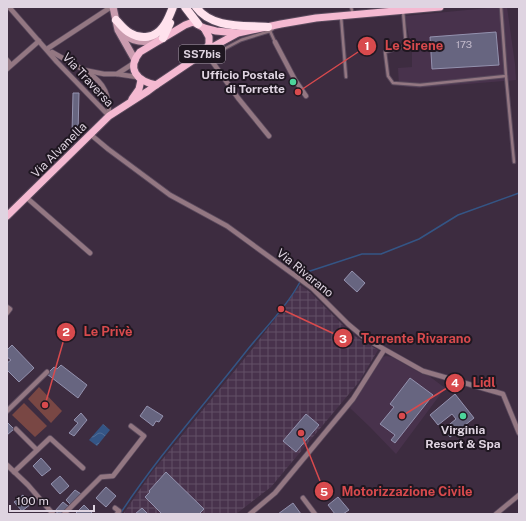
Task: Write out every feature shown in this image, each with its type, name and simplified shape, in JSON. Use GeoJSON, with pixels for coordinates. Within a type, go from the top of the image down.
{"type":"FeatureCollection","features":[{"type":"Feature","properties":{"kind":"highway"},"geometry":{"type":"LineString","coordinates":[[116,20],[125,30],[136,37],[141,38],[151,36],[163,28],[173,7]]}},
{"type":"Feature","properties":{"kind":"highway"},"geometry":{"type":"LineString","coordinates":[[162,39],[170,24],[173,7]]}},
{"type":"Feature","properties":{"kind":"highway"},"geometry":{"type":"LineString","coordinates":[[185,7],[201,26]]}},
{"type":"Feature","properties":{"kind":"highway"},"geometry":{"type":"LineString","coordinates":[[196,7],[206,17],[212,20],[234,25],[269,29]]}},
{"type":"Feature","properties":{"kind":"main road"},"geometry":{"type":"LineString","coordinates":[[112,7],[118,30],[134,62],[134,69],[139,79],[146,83],[156,85]]}},
{"type":"Feature","properties":{"kind":"main road","name":"SS7bis"},"geometry":{"type":"LineString","coordinates":[[134,62],[140,52],[185,24],[193,22],[216,31],[238,33],[269,29],[281,24],[341,16],[440,7]]}},
{"type":"Feature","properties":{"kind":"main road"},"geometry":{"type":"LineString","coordinates":[[116,20],[123,32],[132,40],[144,43],[162,39]]}},
{"type":"Feature","properties":{"kind":"main road","name":"SS7bis"},"geometry":{"type":"LineString","coordinates":[[201,26],[209,37],[209,44],[205,54]]}},
{"type":"Feature","properties":{"kind":"main road","name":"SS7bis"},"geometry":{"type":"LineString","coordinates":[[128,104],[238,33]]}},
{"type":"Feature","properties":{"kind":"main road","name":"SS7bis"},"geometry":{"type":"LineString","coordinates":[[128,104],[139,89],[139,79]]}},
{"type":"Feature","properties":{"kind":"main road","name":"Via Alvanella"},"geometry":{"type":"LineString","coordinates":[[7,216],[109,116],[128,104]]}},
{"type":"Feature","properties":{"kind":"street","name":"Via Traversa"},"geometry":{"type":"LineString","coordinates":[[9,7],[57,62],[109,116]]}},
{"type":"Feature","properties":{"kind":"street","name":"Via Traversa"},"geometry":{"type":"LineString","coordinates":[[47,49],[112,7]]}},
{"type":"Feature","properties":{"kind":"street"},"geometry":{"type":"LineString","coordinates":[[7,69],[39,41]]}},
{"type":"Feature","properties":{"kind":"street"},"geometry":{"type":"LineString","coordinates":[[275,42],[295,80],[306,96]]}},
{"type":"Feature","properties":{"kind":"street","name":"Via Traversa"},"geometry":{"type":"LineString","coordinates":[[47,49],[94,76],[108,95],[109,116]]}},
{"type":"Feature","properties":{"kind":"street"},"geometry":{"type":"LineString","coordinates":[[205,54],[269,136]]}},
{"type":"Feature","properties":{"kind":"street"},"geometry":{"type":"LineString","coordinates":[[7,60],[11,65]]}},
{"type":"Feature","properties":{"kind":"street"},"geometry":{"type":"LineString","coordinates":[[117,74],[134,62]]}},
{"type":"Feature","properties":{"kind":"street","name":"Via Traversa"},"geometry":{"type":"LineString","coordinates":[[84,70],[104,74],[117,74],[139,79]]}},
{"type":"Feature","properties":{"kind":"street","name":"Via Rivarano"},"geometry":{"type":"LineString","coordinates":[[90,134],[170,195],[227,226],[298,278],[320,295],[348,324],[366,339],[423,371],[503,394],[519,433]]}},
{"type":"Feature","properties":{"kind":"street"},"geometry":{"type":"LineString","coordinates":[[27,198],[90,253]]}},
{"type":"Feature","properties":{"kind":"street"},"geometry":{"type":"LineString","coordinates":[[7,307],[10,309],[7,313]]}},
{"type":"Feature","properties":{"kind":"street"},"geometry":{"type":"LineString","coordinates":[[250,514],[275,493],[353,399],[384,350]]}},
{"type":"Feature","properties":{"kind":"street"},"geometry":{"type":"LineString","coordinates":[[7,411],[47,372]]}},
{"type":"Feature","properties":{"kind":"street"},"geometry":{"type":"LineString","coordinates":[[64,514],[101,477],[113,476],[144,436],[131,426]]}},
{"type":"Feature","properties":{"kind":"street"},"geometry":{"type":"LineString","coordinates":[[16,429],[37,450]]}},
{"type":"Feature","properties":{"kind":"street"},"geometry":{"type":"LineString","coordinates":[[14,472],[50,438],[83,468]]}},
{"type":"Feature","properties":{"kind":"street"},"geometry":{"type":"LineString","coordinates":[[7,465],[53,514]]}},
{"type":"Feature","properties":{"kind":"street"},"geometry":{"type":"LineString","coordinates":[[496,514],[519,495]]}},
{"type":"Feature","properties":{"kind":"street"},"geometry":{"type":"LineString","coordinates":[[303,498],[315,514]]}},
{"type":"Feature","properties":{"kind":"street"},"geometry":{"type":"LineString","coordinates":[[115,508],[119,511],[117,514]]}},
{"type":"Feature","properties":{"kind":"lane"},"geometry":{"type":"LineString","coordinates":[[350,7],[353,15]]}},
{"type":"Feature","properties":{"kind":"lane"},"geometry":{"type":"LineString","coordinates":[[501,7],[514,162]]}},
{"type":"Feature","properties":{"kind":"lane"},"geometry":{"type":"LineString","coordinates":[[404,10],[406,46],[385,52],[388,76],[394,83],[420,85],[506,76]]}},
{"type":"Feature","properties":{"kind":"lane"},"geometry":{"type":"LineString","coordinates":[[341,16],[343,25],[346,77]]}},
{"type":"Feature","properties":{"kind":"lane"},"geometry":{"type":"LineString","coordinates":[[205,54],[269,29],[275,42]]}},
{"type":"Feature","properties":{"kind":"shaded area"},"geometry":{"type":"Polygon","coordinates":[[[507,7],[516,80],[418,88],[399,86],[398,68],[412,67],[412,52],[405,16],[507,7]]]}},
{"type":"Feature","properties":{"kind":"shaded area"},"geometry":{"type":"Polygon","coordinates":[[[300,285],[310,292],[353,335],[378,350],[359,382],[271,487],[236,514],[123,514],[152,472],[253,348],[300,285]]]}},
{"type":"Feature","properties":{"kind":"shaded area"},"geometry":{"type":"Polygon","coordinates":[[[383,357],[392,357],[422,374],[429,376],[445,388],[396,454],[350,408],[383,357]]]}},
{"type":"Feature","properties":{"kind":"shaded area"},"geometry":{"type":"Polygon","coordinates":[[[39,387],[62,411],[51,423],[28,399],[39,387]]]}},
{"type":"Feature","properties":{"kind":"shaded area"},"geometry":{"type":"Polygon","coordinates":[[[24,403],[47,426],[35,437],[12,415],[24,403]]]}},
{"type":"Feature","properties":{"kind":"water"},"geometry":{"type":"Polygon","coordinates":[[[103,424],[110,430],[97,446],[89,440],[103,424]]]}},
{"type":"Feature","properties":{"kind":"building"},"geometry":{"type":"Polygon","coordinates":[[[496,32],[499,65],[432,69],[430,37],[496,32]]]}},
{"type":"Feature","properties":{"kind":"building"},"geometry":{"type":"Polygon","coordinates":[[[73,93],[79,93],[78,133],[72,133],[73,93]]]}},
{"type":"Feature","properties":{"kind":"building"},"geometry":{"type":"Polygon","coordinates":[[[352,271],[365,283],[357,292],[344,280],[352,271]]]}},
{"type":"Feature","properties":{"kind":"building"},"geometry":{"type":"Polygon","coordinates":[[[12,345],[34,368],[19,382],[7,370],[7,363],[11,360],[7,357],[7,350],[12,345]]]}},
{"type":"Feature","properties":{"kind":"building"},"geometry":{"type":"Polygon","coordinates":[[[61,365],[87,385],[78,398],[47,374],[54,367],[57,369],[61,365]]]}},
{"type":"Feature","properties":{"kind":"building"},"geometry":{"type":"Polygon","coordinates":[[[410,378],[433,395],[395,443],[391,440],[395,435],[380,424],[394,407],[390,404],[410,378]]]}},
{"type":"Feature","properties":{"kind":"building","name":"Virginia Resort & Spa"},"geometry":{"type":"Polygon","coordinates":[[[455,394],[474,418],[450,437],[444,429],[456,419],[452,414],[438,425],[430,415],[455,394]]]}},
{"type":"Feature","properties":{"kind":"building"},"geometry":{"type":"Polygon","coordinates":[[[147,406],[163,416],[159,422],[156,421],[153,426],[140,416],[147,406]]]}},
{"type":"Feature","properties":{"kind":"building"},"geometry":{"type":"Polygon","coordinates":[[[81,413],[87,420],[74,436],[69,433],[78,423],[74,420],[81,413]]]}},
{"type":"Feature","properties":{"kind":"building"},"geometry":{"type":"Polygon","coordinates":[[[306,414],[319,425],[296,452],[283,441],[306,414]]]}},
{"type":"Feature","properties":{"kind":"building"},"geometry":{"type":"Polygon","coordinates":[[[7,422],[14,429],[7,435],[7,422]]]}},
{"type":"Feature","properties":{"kind":"building"},"geometry":{"type":"Polygon","coordinates":[[[41,458],[51,469],[42,476],[33,466],[41,458]]]}},
{"type":"Feature","properties":{"kind":"building"},"geometry":{"type":"Polygon","coordinates":[[[166,472],[204,509],[199,514],[162,514],[145,497],[166,472]]]}},
{"type":"Feature","properties":{"kind":"building"},"geometry":{"type":"Polygon","coordinates":[[[60,476],[69,486],[60,494],[51,484],[60,476]]]}},
{"type":"Feature","properties":{"kind":"building"},"geometry":{"type":"Polygon","coordinates":[[[106,487],[116,496],[106,507],[96,498],[106,487]]]}},
{"type":"Feature","properties":{"kind":"building"},"geometry":{"type":"Polygon","coordinates":[[[75,490],[81,494],[71,505],[66,500],[75,490]]]}},
{"type":"Feature","properties":{"kind":"building"},"geometry":{"type":"Polygon","coordinates":[[[23,495],[31,504],[22,511],[14,502],[23,495]]]}},
{"type":"Feature","properties":{"kind":"building"},"geometry":{"type":"Polygon","coordinates":[[[338,497],[349,510],[343,514],[335,514],[328,505],[338,497]]]}},
{"type":"Feature","properties":{"kind":"building"},"geometry":{"type":"Polygon","coordinates":[[[63,502],[69,507],[63,514],[59,514],[55,511],[63,502]]]}},
{"type":"Feature","properties":{"kind":"building"},"geometry":{"type":"Polygon","coordinates":[[[293,503],[301,514],[278,514],[293,503]]]}},
{"type":"Feature","properties":{"kind":"building"},"geometry":{"type":"Polygon","coordinates":[[[84,505],[93,514],[76,513],[84,505]]]}},
{"type":"Feature","properties":{"kind":"building"},"geometry":{"type":"Polygon","coordinates":[[[142,508],[148,514],[135,514],[142,508]]]}},
{"type":"Feature","properties":{"kind":"waterway"},"geometry":{"type":"LineString","coordinates":[[301,278],[304,273],[362,254],[381,254],[419,239],[458,215],[519,193]]}},
{"type":"Feature","properties":{"kind":"waterway"},"geometry":{"type":"LineString","coordinates":[[120,514],[150,471],[283,308],[300,282]]}},
{"type":"Feature","properties":{"kind":"place","name":"Ufficio Postale di Torrette"},"geometry":{"type":"Point","coordinates":[293,82]}},
{"type":"Feature","properties":{"kind":"place","name":"Le Sirene"},"geometry":{"type":"Point","coordinates":[298,92]}},
{"type":"Feature","properties":{"kind":"place","name":"Torrente Rivarano"},"geometry":{"type":"Point","coordinates":[281,309]}},
{"type":"Feature","properties":{"kind":"place","name":"Le Privè"},"geometry":{"type":"Point","coordinates":[45,405]}},
{"type":"Feature","properties":{"kind":"place","name":"Lidl"},"geometry":{"type":"Point","coordinates":[402,416]}},
{"type":"Feature","properties":{"kind":"place","name":"Virginia Resort & Spa"},"geometry":{"type":"Point","coordinates":[463,416]}},
{"type":"Feature","properties":{"kind":"place","name":"Motorizzazione Civile"},"geometry":{"type":"Point","coordinates":[301,433]}}]}
